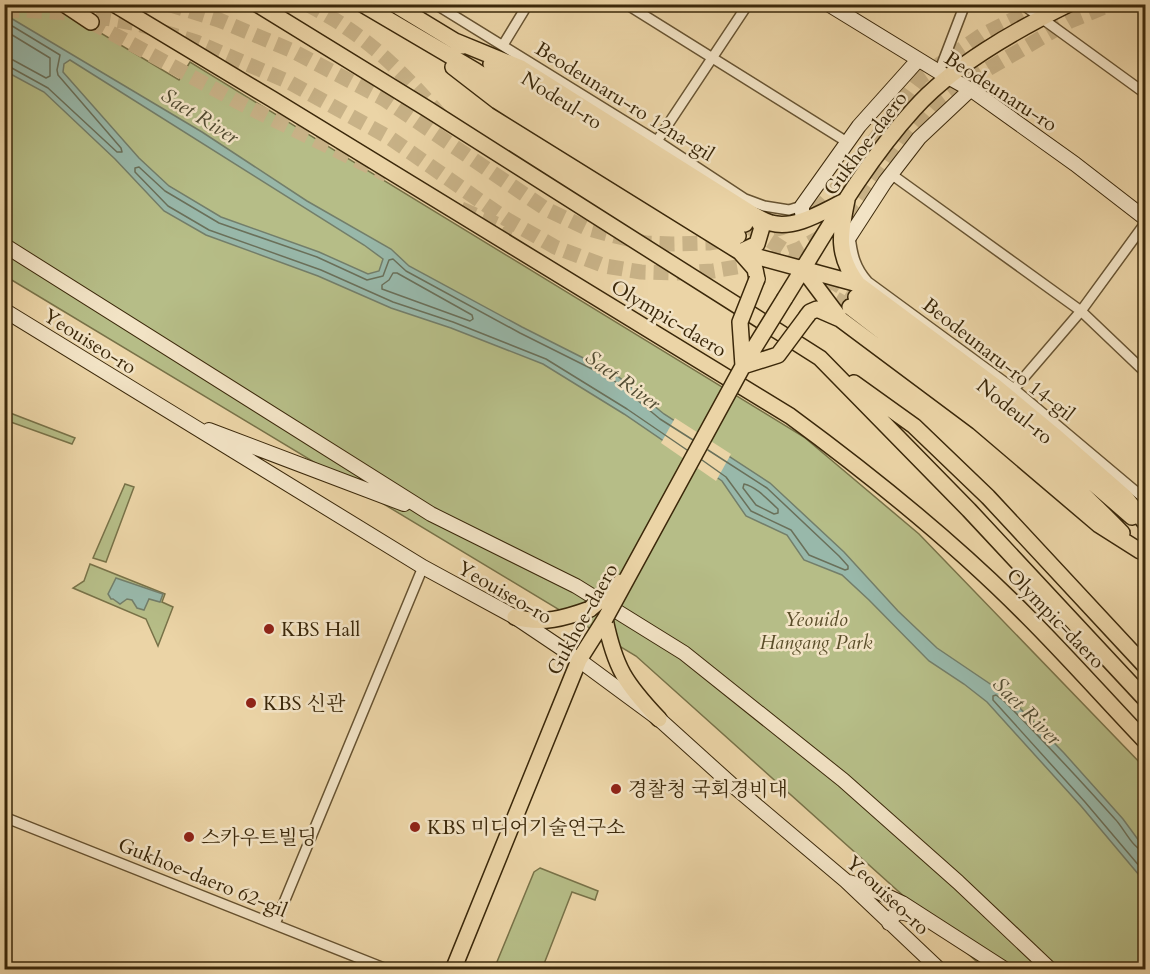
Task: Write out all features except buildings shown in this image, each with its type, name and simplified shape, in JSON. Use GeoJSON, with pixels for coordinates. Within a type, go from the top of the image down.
{"type":"FeatureCollection","features":[{"type":"Feature","properties":{"kind":"main road"},"geometry":{"type":"LineString","coordinates":[[63,4],[91,22]]}},
{"type":"Feature","properties":{"kind":"main road","name":"Olympic-daero"},"geometry":{"type":"LineString","coordinates":[[114,4],[790,416],[840,452],[960,553],[1027,616],[1146,742]]}},
{"type":"Feature","properties":{"kind":"main road","name":"Olympic-daero"},"geometry":{"type":"LineString","coordinates":[[257,4],[820,358],[969,510],[1146,700]]}},
{"type":"Feature","properties":{"kind":"main road","name":"Nodeul-ro"},"geometry":{"type":"LineString","coordinates":[[362,4],[744,232]]}},
{"type":"Feature","properties":{"kind":"main road","name":"Nodeul-ro"},"geometry":{"type":"LineString","coordinates":[[394,4],[455,41],[744,232]]}},
{"type":"Feature","properties":{"kind":"main road","name":"Beodeunaru-ro"},"geometry":{"type":"LineString","coordinates":[[828,4],[970,90],[1075,164],[1146,221]]}},
{"type":"Feature","properties":{"kind":"main road","name":"Gukhoe-daero"},"geometry":{"type":"LineString","coordinates":[[453,969],[579,660],[630,575],[743,366],[847,200],[871,163],[943,75],[1069,4]]}},
{"type":"Feature","properties":{"kind":"main road"},"geometry":{"type":"LineString","coordinates":[[802,210],[847,141],[918,60]]}},
{"type":"Feature","properties":{"kind":"main road"},"geometry":{"type":"LineString","coordinates":[[848,237],[919,138],[970,90]]}},
{"type":"Feature","properties":{"kind":"main road"},"geometry":{"type":"LineString","coordinates":[[744,232],[773,224],[792,223],[847,200]]}},
{"type":"Feature","properties":{"kind":"main road"},"geometry":{"type":"LineString","coordinates":[[847,200],[841,229],[842,252],[849,271],[851,302]]}},
{"type":"Feature","properties":{"kind":"main road"},"geometry":{"type":"LineString","coordinates":[[744,232],[851,302]]}},
{"type":"Feature","properties":{"kind":"main road"},"geometry":{"type":"LineString","coordinates":[[744,232],[757,279],[740,322],[743,366],[778,356],[810,312],[851,302]]}},
{"type":"Feature","properties":{"kind":"main road"},"geometry":{"type":"LineString","coordinates":[[4,246],[431,514]]}},
{"type":"Feature","properties":{"kind":"main road"},"geometry":{"type":"LineString","coordinates":[[803,269],[851,302]]}},
{"type":"Feature","properties":{"kind":"main road","name":"Nodeul-ro"},"geometry":{"type":"LineString","coordinates":[[851,302],[1035,432],[1146,527]]}},
{"type":"Feature","properties":{"kind":"main road","name":"Nodeul-ro"},"geometry":{"type":"LineString","coordinates":[[851,302],[1091,501],[1143,554]]}},
{"type":"Feature","properties":{"kind":"main road","name":"Yeouiseo-ro"},"geometry":{"type":"LineString","coordinates":[[4,310],[423,567],[515,617],[579,660],[659,719],[730,784],[846,881],[940,969]]}},
{"type":"Feature","properties":{"kind":"main road"},"geometry":{"type":"LineString","coordinates":[[820,358],[914,426],[928,439],[988,497],[1146,667]]}},
{"type":"Feature","properties":{"kind":"main road"},"geometry":{"type":"LineString","coordinates":[[178,418],[431,514],[576,586],[684,653],[843,780],[1051,969]]}},
{"type":"Feature","properties":{"kind":"main road"},"geometry":{"type":"LineString","coordinates":[[515,617],[546,621],[571,616],[590,609],[630,575]]}},
{"type":"Feature","properties":{"kind":"main road"},"geometry":{"type":"LineString","coordinates":[[605,619],[611,649],[625,681],[659,719]]}},
{"type":"Feature","properties":{"kind":"main road"},"geometry":{"type":"LineString","coordinates":[[846,881],[890,897],[1006,969]]}},
{"type":"Feature","properties":{"kind":"main road"},"geometry":{"type":"LineString","coordinates":[[889,923],[893,915],[903,913],[931,922]]}},
{"type":"Feature","properties":{"kind":"street","name":"Beodeunaru-ro 12na-gil"},"geometry":{"type":"LineString","coordinates":[[435,4],[657,141],[745,199],[764,206],[802,210]]}},
{"type":"Feature","properties":{"kind":"street"},"geometry":{"type":"LineString","coordinates":[[503,45],[528,4]]}},
{"type":"Feature","properties":{"kind":"street"},"geometry":{"type":"LineString","coordinates":[[626,4],[847,141]]}},
{"type":"Feature","properties":{"kind":"street"},"geometry":{"type":"LineString","coordinates":[[657,141],[748,4]]}},
{"type":"Feature","properties":{"kind":"street"},"geometry":{"type":"LineString","coordinates":[[943,75],[965,4]]}},
{"type":"Feature","properties":{"kind":"street"},"geometry":{"type":"LineString","coordinates":[[1022,4],[1146,94]]}},
{"type":"Feature","properties":{"kind":"street"},"geometry":{"type":"LineString","coordinates":[[891,174],[1081,311],[1146,373]]}},
{"type":"Feature","properties":{"kind":"street"},"geometry":{"type":"LineString","coordinates":[[1014,389],[1081,311],[1146,221]]}},
{"type":"Feature","properties":{"kind":"street","name":"Beodeunaru-ro 14-gil"},"geometry":{"type":"LineString","coordinates":[[848,237],[856,264],[868,282],[1014,389],[1146,500]]}},
{"type":"Feature","properties":{"kind":"street"},"geometry":{"type":"LineString","coordinates":[[275,924],[423,567]]}},
{"type":"Feature","properties":{"kind":"street","name":"Gukhoe-daero 62-gil"},"geometry":{"type":"LineString","coordinates":[[4,817],[389,969]]}},
{"type":"Feature","properties":{"kind":"green space","name":"Yeouido Hangang Park"},"geometry":{"type":"Polygon","coordinates":[[[4,5],[54,5],[179,80],[190,62],[804,437],[919,534],[1145,768],[1145,969],[985,969],[636,656],[5,276],[4,5]]]}},
{"type":"Feature","properties":{"kind":"green space"},"geometry":{"type":"Polygon","coordinates":[[[5,411],[75,438],[72,444],[5,420],[5,411]]]}},
{"type":"Feature","properties":{"kind":"green space"},"geometry":{"type":"Polygon","coordinates":[[[125,484],[134,487],[106,562],[93,558],[125,484]]]}},
{"type":"Feature","properties":{"kind":"green space"},"geometry":{"type":"Polygon","coordinates":[[[90,564],[165,594],[162,602],[173,607],[158,646],[146,619],[73,588],[84,581],[90,564]]]}},
{"type":"Feature","properties":{"kind":"green space"},"geometry":{"type":"Polygon","coordinates":[[[540,868],[598,891],[595,900],[572,892],[542,969],[494,969],[534,872],[540,868]]]}},
{"type":"Feature","properties":{"kind":"water"},"geometry":{"type":"Polygon","coordinates":[[[4,14],[202,132],[307,201],[391,249],[409,266],[615,374],[664,414],[770,483],[844,552],[898,611],[937,648],[1008,696],[1064,753],[1123,819],[1145,849],[1145,886],[1139,875],[1081,806],[987,702],[929,661],[842,575],[804,560],[787,535],[746,516],[722,481],[624,414],[543,364],[451,328],[391,308],[318,276],[206,235],[164,211],[115,159],[44,92],[5,71],[4,14]],[[70,60],[64,64],[63,72],[139,158],[169,186],[221,217],[319,252],[368,274],[379,271],[383,259],[70,60]]]}},
{"type":"Feature","properties":{"kind":"water"},"geometry":{"type":"Polygon","coordinates":[[[116,578],[163,594],[160,602],[149,599],[144,610],[137,608],[132,600],[127,599],[120,604],[111,599],[108,594],[116,578]]]}},
{"type":"Feature","properties":{"kind":"pier"},"geometry":{"type":"Polygon","coordinates":[[[675,418],[731,454],[716,481],[661,443],[675,418]]]}},
{"type":"Feature","properties":{"kind":"tunnel"},"geometry":{"type":"LineString","coordinates":[[168,4],[219,20],[293,51],[384,99],[546,209],[586,228],[646,243],[672,244],[710,243],[753,235],[781,228],[818,209],[847,177],[921,77],[982,35],[1044,4]]}},
{"type":"Feature","properties":{"kind":"tunnel"},"geometry":{"type":"LineString","coordinates":[[307,4],[360,37],[409,81],[442,117]]}},
{"type":"Feature","properties":{"kind":"tunnel"},"geometry":{"type":"LineString","coordinates":[[4,11],[84,14],[138,24],[196,42],[289,82],[390,138],[506,219],[555,247],[605,266],[641,272],[676,273],[713,271],[761,263],[799,249],[837,228],[860,206],[910,136],[938,105],[981,73],[1070,21],[1112,4]]}},
{"type":"Feature","properties":{"kind":"tunnel"},"geometry":{"type":"LineString","coordinates":[[91,22],[242,104],[387,175]]}},
{"type":"Feature","properties":{"kind":"tunnel"},"geometry":{"type":"LineString","coordinates":[[461,209],[513,231]]}},
{"type":"Feature","properties":{"kind":"tunnel"},"geometry":{"type":"LineString","coordinates":[[751,228],[856,297]]}},
{"type":"Feature","properties":{"kind":"tunnel"},"geometry":{"type":"LineString","coordinates":[[816,287],[850,307]]}},
{"type":"Feature","properties":{"kind":"place","name":"KBS Hall"},"geometry":{"type":"Point","coordinates":[269,629]}},
{"type":"Feature","properties":{"kind":"place","name":"KBS 신관"},"geometry":{"type":"Point","coordinates":[251,703]}},
{"type":"Feature","properties":{"kind":"place","name":"경찰청 국회경비대"},"geometry":{"type":"Point","coordinates":[616,789]}},
{"type":"Feature","properties":{"kind":"place","name":"KBS 미디어기술연구소"},"geometry":{"type":"Point","coordinates":[415,827]}},
{"type":"Feature","properties":{"kind":"place","name":"스카우트빌딩"},"geometry":{"type":"Point","coordinates":[189,837]}},
{"type":"Feature","properties":{"kind":"water label","name":"Saet River"},"geometry":{"type":"Point","coordinates":[200,116]}},
{"type":"Feature","properties":{"kind":"water label","name":"Saet River"},"geometry":{"type":"Point","coordinates":[623,380]}},
{"type":"Feature","properties":{"kind":"water label","name":"Saet River"},"geometry":{"type":"Point","coordinates":[1027,711]}}]}
